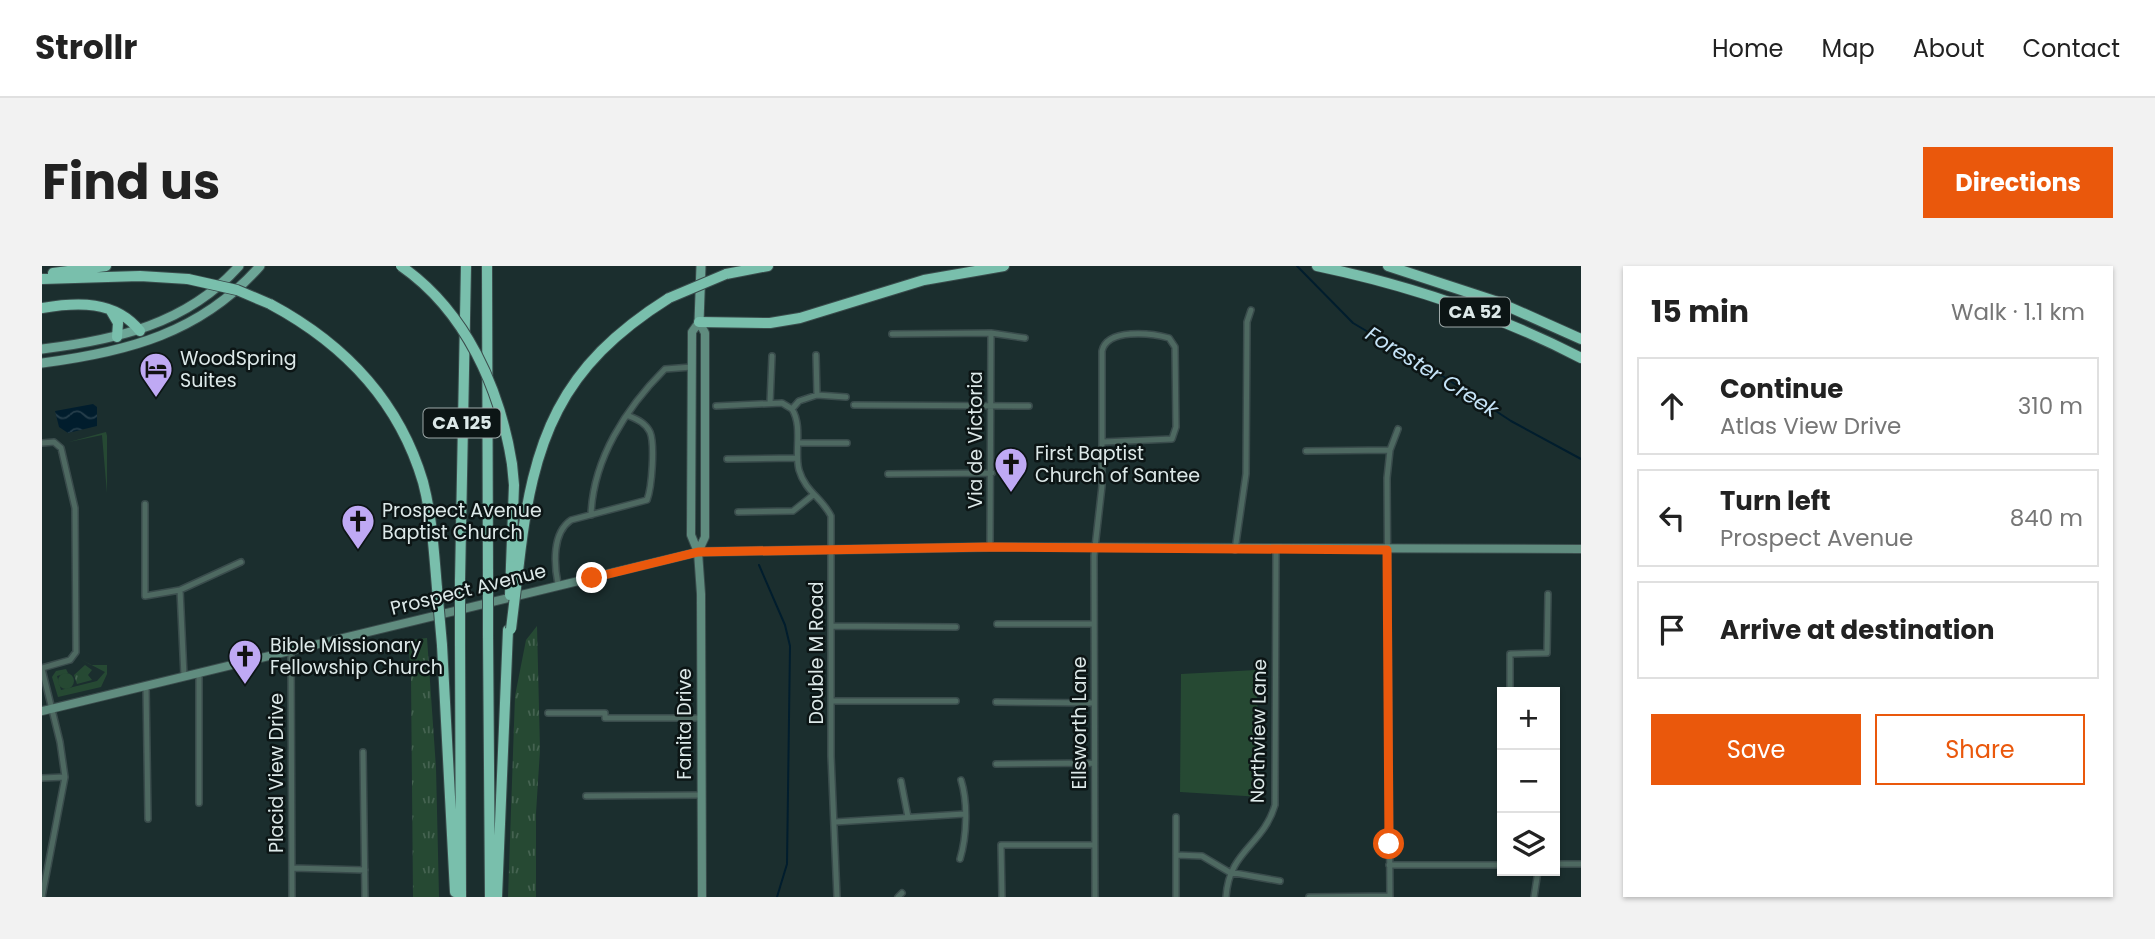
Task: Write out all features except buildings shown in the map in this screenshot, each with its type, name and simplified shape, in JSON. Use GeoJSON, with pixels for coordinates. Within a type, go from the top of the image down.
{"type":"FeatureCollection","features":[{"type":"Feature","properties":{"kind":"highway"},"geometry":{"type":"LineString","coordinates":[[42,278],[106,266]]}},
{"type":"Feature","properties":{"kind":"highway"},"geometry":{"type":"LineString","coordinates":[[401,266],[436,297],[462,328],[485,368],[500,410],[507,436],[514,485],[510,630]]}},
{"type":"Feature","properties":{"kind":"highway"},"geometry":{"type":"LineString","coordinates":[[460,266],[465,313]]}},
{"type":"Feature","properties":{"kind":"highway","name":"CA 125"},"geometry":{"type":"LineString","coordinates":[[461,897],[460,581],[466,266]]}},
{"type":"Feature","properties":{"kind":"highway","name":"CA 125"},"geometry":{"type":"LineString","coordinates":[[487,266],[490,897]]}},
{"type":"Feature","properties":{"kind":"highway"},"geometry":{"type":"LineString","coordinates":[[497,897],[505,666],[527,497],[540,447],[564,397],[595,355],[613,337],[669,298],[726,274],[768,266]]}},
{"type":"Feature","properties":{"kind":"highway"},"geometry":{"type":"LineString","coordinates":[[699,322],[770,323],[800,318],[924,280],[1004,266]]}},
{"type":"Feature","properties":{"kind":"highway","name":"CA 52"},"geometry":{"type":"LineString","coordinates":[[1317,266],[1365,276],[1461,306],[1581,358]]}},
{"type":"Feature","properties":{"kind":"highway","name":"CA 52"},"geometry":{"type":"LineString","coordinates":[[1388,266],[1498,302],[1581,339]]}},
{"type":"Feature","properties":{"kind":"highway"},"geometry":{"type":"LineString","coordinates":[[42,278],[140,276],[188,279],[237,290],[309,325],[345,354],[383,399],[410,445],[423,484],[431,523],[442,645],[455,897]]}},
{"type":"Feature","properties":{"kind":"highway"},"geometry":{"type":"LineString","coordinates":[[42,308],[79,303],[111,310],[140,331]]}},
{"type":"Feature","properties":{"kind":"highway"},"geometry":{"type":"LineString","coordinates":[[111,310],[118,323],[117,337]]}},
{"type":"Feature","properties":{"kind":"main road"},"geometry":{"type":"LineString","coordinates":[[42,349],[140,331],[201,299],[239,266]]}},
{"type":"Feature","properties":{"kind":"main road"},"geometry":{"type":"LineString","coordinates":[[42,363],[93,356],[148,342],[207,312],[244,285],[260,266]]}},
{"type":"Feature","properties":{"kind":"main road","name":"Fanita Drive"},"geometry":{"type":"LineString","coordinates":[[701,266],[699,322],[692,332],[691,535],[698,552],[701,594],[702,897]]}},
{"type":"Feature","properties":{"kind":"main road","name":"Fanita Drive"},"geometry":{"type":"LineString","coordinates":[[698,552],[705,537],[705,332],[699,322]]}},
{"type":"Feature","properties":{"kind":"main road"},"geometry":{"type":"LineString","coordinates":[[140,331],[148,342]]}},
{"type":"Feature","properties":{"kind":"main road","name":"Prospect Avenue"},"geometry":{"type":"LineString","coordinates":[[46,710],[698,552],[990,547],[1235,550],[1581,549]]}},
{"type":"Feature","properties":{"kind":"street"},"geometry":{"type":"LineString","coordinates":[[1235,550],[1247,474],[1247,322],[1251,310]]}},
{"type":"Feature","properties":{"kind":"street"},"geometry":{"type":"LineString","coordinates":[[892,334],[991,333],[1025,338]]}},
{"type":"Feature","properties":{"kind":"street","name":"Via de Victoria"},"geometry":{"type":"LineString","coordinates":[[990,547],[991,333]]}},
{"type":"Feature","properties":{"kind":"street","name":"Ellsworth Lane"},"geometry":{"type":"LineString","coordinates":[[1095,897],[1094,624],[1095,548],[1102,486],[1102,351],[1105,341],[1115,336],[1170,338],[1175,347],[1176,427],[1172,439],[1159,442],[1103,442]]}},
{"type":"Feature","properties":{"kind":"street"},"geometry":{"type":"LineString","coordinates":[[816,355],[817,395]]}},
{"type":"Feature","properties":{"kind":"street"},"geometry":{"type":"LineString","coordinates":[[770,404],[772,356]]}},
{"type":"Feature","properties":{"kind":"street"},"geometry":{"type":"LineString","coordinates":[[592,515],[592,495],[612,437],[646,388],[665,369],[692,367]]}},
{"type":"Feature","properties":{"kind":"street"},"geometry":{"type":"LineString","coordinates":[[727,459],[797,458],[792,409],[799,401],[817,395],[846,397]]}},
{"type":"Feature","properties":{"kind":"street"},"geometry":{"type":"LineString","coordinates":[[716,406],[782,403],[792,409]]}},
{"type":"Feature","properties":{"kind":"street"},"geometry":{"type":"LineString","coordinates":[[854,405],[1029,406]]}},
{"type":"Feature","properties":{"kind":"street"},"geometry":{"type":"LineString","coordinates":[[558,584],[556,552],[564,525],[592,515],[643,503],[652,489],[651,434],[644,423],[627,415]]}},
{"type":"Feature","properties":{"kind":"street"},"geometry":{"type":"LineString","coordinates":[[1309,897],[1390,897],[1387,550],[1390,450],[1398,429]]}},
{"type":"Feature","properties":{"kind":"street"},"geometry":{"type":"LineString","coordinates":[[42,443],[54,442],[61,448],[74,500],[76,652],[70,660],[42,669],[46,710],[60,742],[65,776],[42,897]]}},
{"type":"Feature","properties":{"kind":"street"},"geometry":{"type":"LineString","coordinates":[[797,443],[846,443]]}},
{"type":"Feature","properties":{"kind":"street"},"geometry":{"type":"LineString","coordinates":[[1306,451],[1390,450]]}},
{"type":"Feature","properties":{"kind":"street","name":"Double M Road"},"geometry":{"type":"LineString","coordinates":[[797,458],[804,484],[826,505],[831,516],[831,756],[837,897]]}},
{"type":"Feature","properties":{"kind":"street"},"geometry":{"type":"LineString","coordinates":[[888,474],[992,473]]}},
{"type":"Feature","properties":{"kind":"street"},"geometry":{"type":"LineString","coordinates":[[738,512],[793,511],[813,495]]}},
{"type":"Feature","properties":{"kind":"street"},"geometry":{"type":"LineString","coordinates":[[145,504],[145,596],[180,590],[241,562]]}},
{"type":"Feature","properties":{"kind":"street","name":"Northview Lane"},"geometry":{"type":"LineString","coordinates":[[1228,872],[1266,827],[1275,805],[1276,550]]}},
{"type":"Feature","properties":{"kind":"street"},"geometry":{"type":"LineString","coordinates":[[180,590],[184,676]]}},
{"type":"Feature","properties":{"kind":"street"},"geometry":{"type":"LineString","coordinates":[[1510,687],[1510,654],[1546,653],[1548,594]]}},
{"type":"Feature","properties":{"kind":"street"},"geometry":{"type":"LineString","coordinates":[[997,624],[1094,624]]}},
{"type":"Feature","properties":{"kind":"street"},"geometry":{"type":"LineString","coordinates":[[832,626],[956,626]]}},
{"type":"Feature","properties":{"kind":"street","name":"Placid View Drive"},"geometry":{"type":"LineString","coordinates":[[291,649],[292,897]]}},
{"type":"Feature","properties":{"kind":"street"},"geometry":{"type":"LineString","coordinates":[[199,673],[199,803]]}},
{"type":"Feature","properties":{"kind":"street"},"geometry":{"type":"LineString","coordinates":[[146,685],[148,819]]}},
{"type":"Feature","properties":{"kind":"street"},"geometry":{"type":"LineString","coordinates":[[833,701],[957,701]]}},
{"type":"Feature","properties":{"kind":"street"},"geometry":{"type":"LineString","coordinates":[[996,702],[1094,703]]}},
{"type":"Feature","properties":{"kind":"street"},"geometry":{"type":"LineString","coordinates":[[548,713],[605,713],[605,718],[701,718]]}},
{"type":"Feature","properties":{"kind":"street"},"geometry":{"type":"LineString","coordinates":[[363,752],[365,897]]}},
{"type":"Feature","properties":{"kind":"street"},"geometry":{"type":"LineString","coordinates":[[996,764],[1094,763]]}},
{"type":"Feature","properties":{"kind":"street"},"geometry":{"type":"LineString","coordinates":[[42,778],[65,776]]}},
{"type":"Feature","properties":{"kind":"street"},"geometry":{"type":"LineString","coordinates":[[960,859],[965,792],[961,780]]}},
{"type":"Feature","properties":{"kind":"street"},"geometry":{"type":"LineString","coordinates":[[901,781],[908,817]]}},
{"type":"Feature","properties":{"kind":"street"},"geometry":{"type":"LineString","coordinates":[[586,796],[702,795]]}},
{"type":"Feature","properties":{"kind":"street"},"geometry":{"type":"LineString","coordinates":[[835,822],[964,814]]}},
{"type":"Feature","properties":{"kind":"street"},"geometry":{"type":"LineString","coordinates":[[1176,817],[1176,897]]}},
{"type":"Feature","properties":{"kind":"street"},"geometry":{"type":"LineString","coordinates":[[1002,897],[1001,845],[1094,845]]}},
{"type":"Feature","properties":{"kind":"street"},"geometry":{"type":"LineString","coordinates":[[1176,855],[1207,857],[1228,872],[1280,881]]}},
{"type":"Feature","properties":{"kind":"street"},"geometry":{"type":"LineString","coordinates":[[1560,864],[1581,864]]}},
{"type":"Feature","properties":{"kind":"street"},"geometry":{"type":"LineString","coordinates":[[1389,865],[1497,865]]}},
{"type":"Feature","properties":{"kind":"street"},"geometry":{"type":"LineString","coordinates":[[292,868],[365,870]]}},
{"type":"Feature","properties":{"kind":"street"},"geometry":{"type":"LineString","coordinates":[[1226,897],[1228,872]]}},
{"type":"Feature","properties":{"kind":"street"},"geometry":{"type":"LineString","coordinates":[[1534,897],[1537,876]]}},
{"type":"Feature","properties":{"kind":"green space"},"geometry":{"type":"Polygon","coordinates":[[[106,432],[107,493],[102,435],[69,442],[106,432]]]}},
{"type":"Feature","properties":{"kind":"green space"},"geometry":{"type":"Polygon","coordinates":[[[537,626],[540,750],[536,813],[536,897],[508,897],[515,696],[526,640],[537,626]]]}},
{"type":"Feature","properties":{"kind":"green space"},"geometry":{"type":"Polygon","coordinates":[[[427,638],[436,768],[439,897],[413,897],[411,676],[408,640],[427,638]]]}},
{"type":"Feature","properties":{"kind":"green space"},"geometry":{"type":"Polygon","coordinates":[[[85,665],[92,670],[88,675],[92,680],[77,684],[74,675],[85,665]]]}},
{"type":"Feature","properties":{"kind":"green space"},"geometry":{"type":"Polygon","coordinates":[[[92,665],[107,665],[107,674],[101,687],[58,697],[52,677],[56,671],[66,669],[68,673],[57,676],[61,690],[97,681],[105,672],[92,665]]]}},
{"type":"Feature","properties":{"kind":"green space"},"geometry":{"type":"Polygon","coordinates":[[[1256,670],[1261,797],[1180,792],[1181,674],[1256,670]]]}},
{"type":"Feature","properties":{"kind":"green space"},"geometry":{"type":"Polygon","coordinates":[[[63,673],[69,673],[74,681],[72,687],[63,689],[58,684],[58,678],[63,673]]]}},
{"type":"Feature","properties":{"kind":"water"},"geometry":{"type":"Polygon","coordinates":[[[93,404],[97,407],[97,426],[68,433],[59,427],[55,411],[93,404]]]}},
{"type":"Feature","properties":{"kind":"waterway","name":"Forester Creek"},"geometry":{"type":"LineString","coordinates":[[1297,266],[1353,323],[1511,421],[1581,459]]}},
{"type":"Feature","properties":{"kind":"waterway"},"geometry":{"type":"LineString","coordinates":[[759,565],[785,625],[790,646],[787,864],[777,897]]}},
{"type":"Feature","properties":{"kind":"place","name":"WoodSpring Suites"},"geometry":{"type":"Point","coordinates":[156,399]}},
{"type":"Feature","properties":{"kind":"place","name":"First Baptist Church of Santee"},"geometry":{"type":"Point","coordinates":[1011,494]}},
{"type":"Feature","properties":{"kind":"place","name":"Prospect Avenue Baptist Church"},"geometry":{"type":"Point","coordinates":[358,551]}},
{"type":"Feature","properties":{"kind":"place","name":"Bible Missionary Fellowship Church"},"geometry":{"type":"Point","coordinates":[245,686]}},
{"type":"Feature","properties":{"kind":"route"},"geometry":{"type":"LineString","coordinates":[[592,578],[698,552],[990,547],[1387,550],[1389,844]]}}]}
